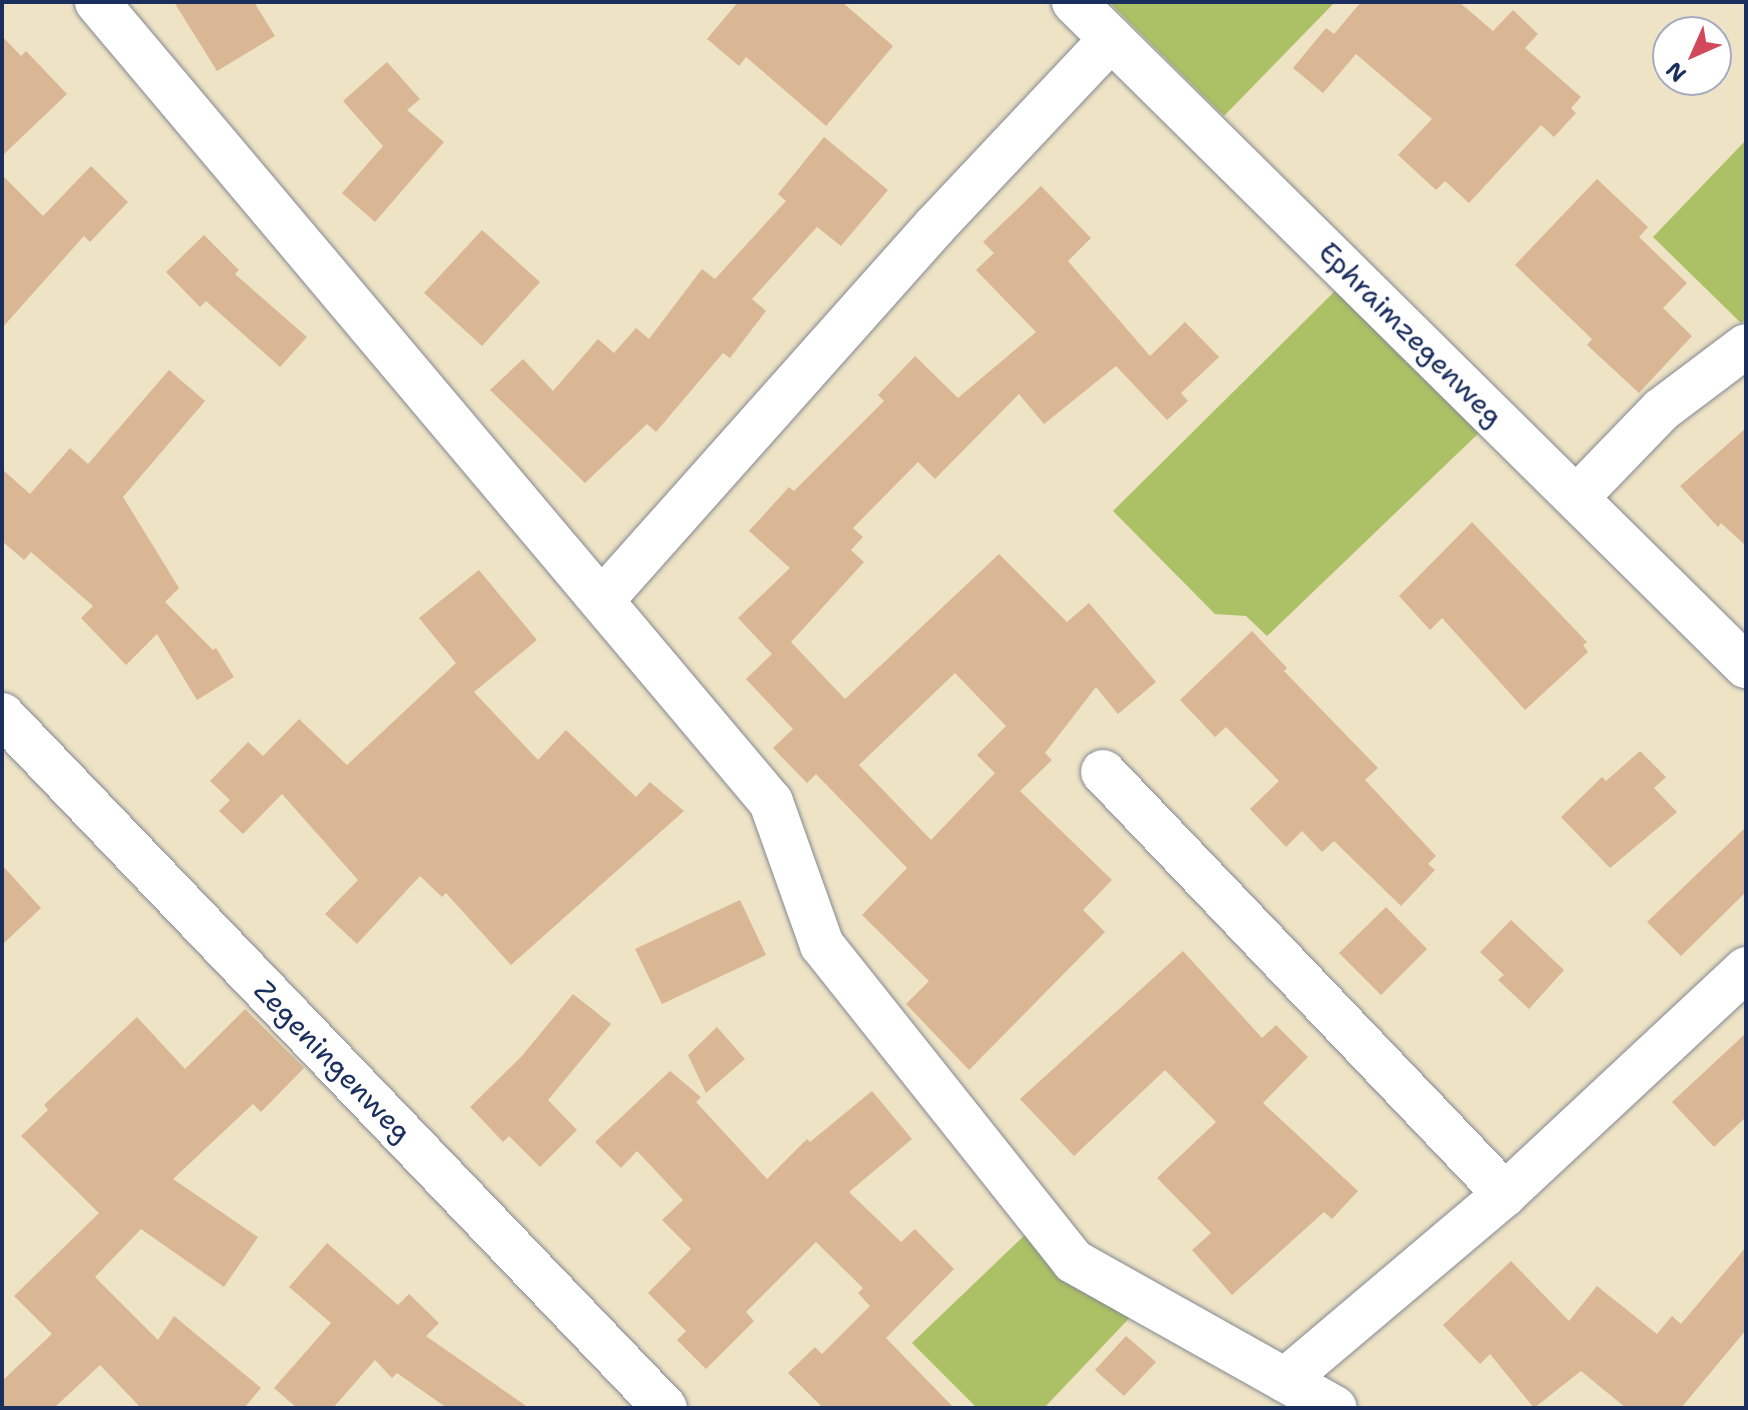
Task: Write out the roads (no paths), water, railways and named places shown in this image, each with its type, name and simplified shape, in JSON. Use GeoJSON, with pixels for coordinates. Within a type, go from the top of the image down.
{"type":"FeatureCollection","features":[{"type":"Feature","properties":{"kind":"street"},"geometry":{"type":"LineString","coordinates":[[97,2],[771,802],[822,945],[1073,1261],[1303,1397],[1505,1194],[1746,969]]}},
{"type":"Feature","properties":{"kind":"street","name":"Ephraimzegenweg"},"geometry":{"type":"LineString","coordinates":[[1074,2],[1746,666]]}},
{"type":"Feature","properties":{"kind":"street"},"geometry":{"type":"LineString","coordinates":[[602,600],[935,226],[1111,39]]}},
{"type":"Feature","properties":{"kind":"street"},"geometry":{"type":"LineString","coordinates":[[1577,497],[1661,410],[1746,346]]}},
{"type":"Feature","properties":{"kind":"street","name":"Zegeningenweg"},"geometry":{"type":"LineString","coordinates":[[2,715],[665,1408]]}},
{"type":"Feature","properties":{"kind":"street"},"geometry":{"type":"LineString","coordinates":[[1103,772],[1505,1194]]}}]}
